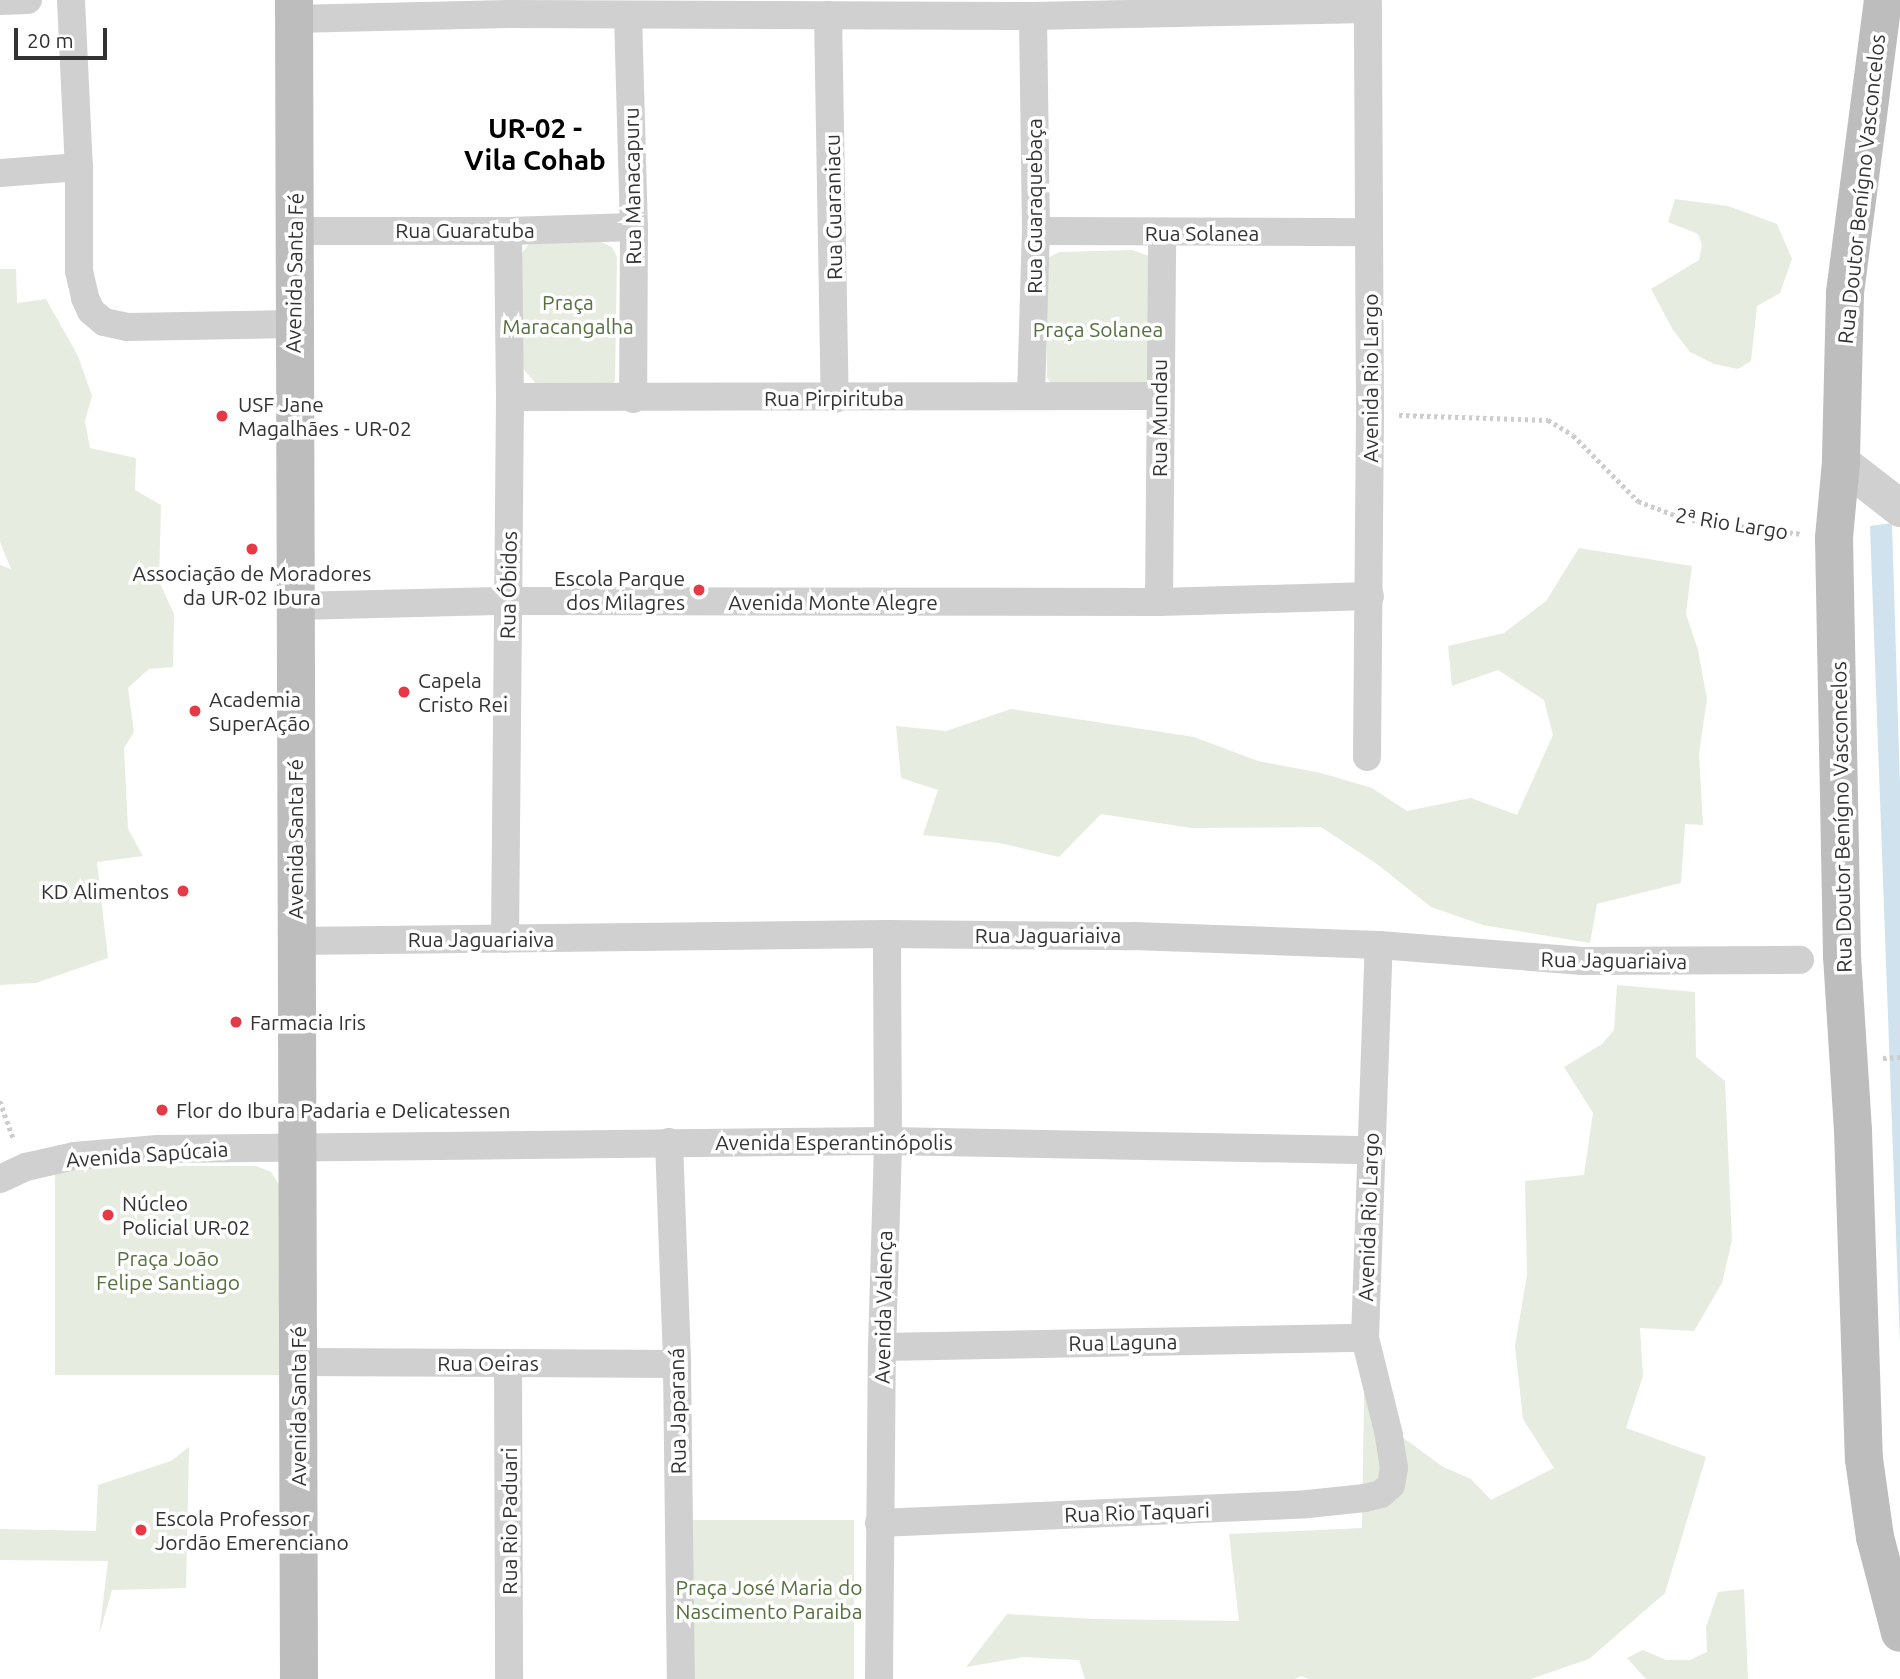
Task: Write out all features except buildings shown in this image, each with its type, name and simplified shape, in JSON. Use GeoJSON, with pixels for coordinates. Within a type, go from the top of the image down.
{"type":"FeatureCollection","features":[{"type":"Feature","properties":{"kind":"main road","name":"Rua Doutor Benígno Vasconcelos"},"geometry":{"type":"LineString","coordinates":[[1883,0],[1845,293],[1841,462],[1834,538],[1842,956],[1853,1132],[1864,1459],[1875,1537],[1900,1633]]}},
{"type":"Feature","properties":{"kind":"main road","name":"Avenida Santa Fé"},"geometry":{"type":"LineString","coordinates":[[293,9],[296,231],[292,324],[296,606],[299,1679]]}},
{"type":"Feature","properties":{"kind":"street"},"geometry":{"type":"LineString","coordinates":[[0,1],[28,0]]}},
{"type":"Feature","properties":{"kind":"street"},"geometry":{"type":"LineString","coordinates":[[71,0],[79,167],[79,271],[85,298],[95,316],[113,325],[127,327],[292,324]]}},
{"type":"Feature","properties":{"kind":"street"},"geometry":{"type":"LineString","coordinates":[[293,9],[508,7],[628,15],[1033,16],[1161,7],[1368,5]]}},
{"type":"Feature","properties":{"kind":"street","name":"Avenida Rio Largo"},"geometry":{"type":"LineString","coordinates":[[1367,757],[1370,596],[1368,5]]}},
{"type":"Feature","properties":{"kind":"street","name":"Rua Manacapuru"},"geometry":{"type":"LineString","coordinates":[[628,15],[634,227],[633,398]]}},
{"type":"Feature","properties":{"kind":"street","name":"Rua Guaraniacu"},"geometry":{"type":"LineString","coordinates":[[828,15],[835,399]]}},
{"type":"Feature","properties":{"kind":"street","name":"Rua Guaraquebaça"},"geometry":{"type":"LineString","coordinates":[[1031,396],[1036,231],[1033,16]]}},
{"type":"Feature","properties":{"kind":"street"},"geometry":{"type":"LineString","coordinates":[[0,173],[79,167]]}},
{"type":"Feature","properties":{"kind":"street","name":"Rua Guaratuba"},"geometry":{"type":"LineString","coordinates":[[296,231],[508,231],[634,227]]}},
{"type":"Feature","properties":{"kind":"street","name":"Rua Óbidos"},"geometry":{"type":"LineString","coordinates":[[505,939],[510,397],[508,231]]}},
{"type":"Feature","properties":{"kind":"street","name":"Rua Solanea"},"geometry":{"type":"LineString","coordinates":[[1036,231],[1369,232]]}},
{"type":"Feature","properties":{"kind":"street","name":"Rua Mundau"},"geometry":{"type":"LineString","coordinates":[[1159,602],[1162,233]]}},
{"type":"Feature","properties":{"kind":"street","name":"Rua Pirpirituba"},"geometry":{"type":"LineString","coordinates":[[510,397],[835,399],[1159,396]]}},
{"type":"Feature","properties":{"kind":"street"},"geometry":{"type":"LineString","coordinates":[[1841,462],[1900,508]]}},
{"type":"Feature","properties":{"kind":"street","name":"Avenida Monte Alegre"},"geometry":{"type":"LineString","coordinates":[[296,606],[508,601],[1159,602],[1370,596]]}},
{"type":"Feature","properties":{"kind":"street","name":"Rua Jaguariaiva"},"geometry":{"type":"LineString","coordinates":[[295,940],[887,934],[1135,936],[1379,945],[1583,961],[1800,960]]}},
{"type":"Feature","properties":{"kind":"street","name":"Avenida Valença"},"geometry":{"type":"LineString","coordinates":[[879,1679],[881,1347],[888,1141],[887,934]]}},
{"type":"Feature","properties":{"kind":"street","name":"Avenida Rio Largo"},"geometry":{"type":"LineString","coordinates":[[1379,945],[1365,1338],[1391,1446],[1394,1472],[1391,1485]]}},
{"type":"Feature","properties":{"kind":"street","name":"Avenida Esperantinópolis"},"geometry":{"type":"LineString","coordinates":[[297,1146],[888,1141],[1370,1150]]}},
{"type":"Feature","properties":{"kind":"street","name":"Rua Japaraná"},"geometry":{"type":"LineString","coordinates":[[669,1142],[677,1364],[681,1679]]}},
{"type":"Feature","properties":{"kind":"street","name":"Avenida Sapúcaia"},"geometry":{"type":"LineString","coordinates":[[0,1179],[26,1167],[74,1156],[146,1149],[297,1146]]}},
{"type":"Feature","properties":{"kind":"street","name":"Rua Laguna"},"geometry":{"type":"LineString","coordinates":[[881,1347],[1365,1338]]}},
{"type":"Feature","properties":{"kind":"street","name":"Rua Oeiras"},"geometry":{"type":"LineString","coordinates":[[299,1362],[677,1364]]}},
{"type":"Feature","properties":{"kind":"street","name":"Rua Rio Paduari"},"geometry":{"type":"LineString","coordinates":[[508,1363],[509,1679]]}},
{"type":"Feature","properties":{"kind":"street","name":"Rua Rio Taquari"},"geometry":{"type":"LineString","coordinates":[[879,1523],[1319,1503],[1365,1499],[1381,1494],[1391,1485]]}},
{"type":"Feature","properties":{"kind":"path","name":"2ª Rio Largo"},"geometry":{"type":"LineString","coordinates":[[1370,414],[1548,420],[1573,435],[1638,501],[1685,519],[1834,538]]}},
{"type":"Feature","properties":{"kind":"path"},"geometry":{"type":"LineString","coordinates":[[1873,1058],[1900,1057]]}},
{"type":"Feature","properties":{"kind":"path"},"geometry":{"type":"LineString","coordinates":[[0,1101],[26,1167]]}},
{"type":"Feature","properties":{"kind":"green space"},"geometry":{"type":"Polygon","coordinates":[[[1675,199],[1728,206],[1777,224],[1792,259],[1780,293],[1757,306],[1751,361],[1738,369],[1714,364],[1690,352],[1673,330],[1651,289],[1699,260],[1702,245],[1698,234],[1668,222],[1675,199]]]}},
{"type":"Feature","properties":{"kind":"green space","name":"Praça Maracangalha"},"geometry":{"type":"Polygon","coordinates":[[[599,241],[612,247],[617,257],[615,381],[611,386],[537,385],[519,364],[522,253],[529,244],[599,241]]]}},
{"type":"Feature","properties":{"kind":"green space","name":"Praça Solanea"},"geometry":{"type":"Polygon","coordinates":[[[1132,250],[1149,256],[1148,384],[1052,384],[1047,378],[1046,259],[1059,252],[1132,250]]]}},
{"type":"Feature","properties":{"kind":"green space"},"geometry":{"type":"Polygon","coordinates":[[[0,269],[16,269],[17,303],[46,299],[78,356],[92,396],[85,421],[90,448],[136,458],[135,490],[161,505],[159,581],[174,614],[173,667],[149,669],[128,688],[134,732],[124,748],[128,829],[143,856],[97,862],[108,958],[36,983],[0,985],[0,565],[11,569],[0,542],[0,269]]]}},
{"type":"Feature","properties":{"kind":"green space"},"geometry":{"type":"Polygon","coordinates":[[[1579,548],[1692,566],[1686,614],[1698,650],[1707,699],[1699,754],[1703,825],[1685,824],[1681,883],[1597,904],[1590,943],[1483,925],[1431,907],[1377,864],[1321,827],[1191,828],[1101,814],[1059,857],[1000,843],[923,835],[938,790],[901,778],[896,726],[946,731],[1011,709],[1194,737],[1258,761],[1321,773],[1372,788],[1407,811],[1471,798],[1517,815],[1553,735],[1544,700],[1498,670],[1452,686],[1448,646],[1504,633],[1546,601],[1579,548]]]}},
{"type":"Feature","properties":{"kind":"green space"},"geometry":{"type":"Polygon","coordinates":[[[1617,985],[1695,992],[1696,1057],[1725,1081],[1732,1240],[1722,1283],[1694,1331],[1640,1328],[1643,1376],[1626,1428],[1706,1457],[1665,1593],[1589,1659],[1531,1679],[1309,1679],[1301,1676],[1295,1679],[1085,1679],[1079,1660],[1023,1657],[966,1667],[1007,1614],[1094,1619],[1239,1621],[1229,1534],[1362,1528],[1365,1335],[1379,1420],[1443,1467],[1471,1479],[1491,1500],[1554,1468],[1523,1419],[1515,1346],[1527,1275],[1525,1181],[1584,1175],[1593,1113],[1564,1067],[1602,1044],[1614,1030],[1617,985]]]}},
{"type":"Feature","properties":{"kind":"green space","name":"Praça João Felipe Santiago"},"geometry":{"type":"Polygon","coordinates":[[[81,1166],[256,1166],[271,1172],[279,1184],[281,1375],[55,1375],[55,1171],[81,1166]]]}},
{"type":"Feature","properties":{"kind":"green space"},"geometry":{"type":"Polygon","coordinates":[[[189,1447],[186,1588],[112,1590],[99,1635],[108,1561],[0,1560],[0,1529],[96,1531],[98,1485],[171,1461],[189,1447]]]}},
{"type":"Feature","properties":{"kind":"green space","name":"Praça José Maria do Nascimento Paraiba"},"geometry":{"type":"Polygon","coordinates":[[[684,1520],[854,1520],[854,1679],[684,1679],[684,1520]]]}},
{"type":"Feature","properties":{"kind":"green space"},"geometry":{"type":"Polygon","coordinates":[[[1744,1589],[1748,1679],[1646,1679],[1627,1658],[1643,1650],[1666,1660],[1690,1660],[1707,1652],[1706,1627],[1718,1592],[1744,1589]]]}},
{"type":"Feature","properties":{"kind":"water"},"geometry":{"type":"Polygon","coordinates":[[[1892,523],[1900,786],[1900,1343],[1870,526],[1892,523]]]}},
{"type":"Feature","properties":{"kind":"place","name":"USF Jane Magalhães - UR-02"},"geometry":{"type":"Point","coordinates":[222,416]}},
{"type":"Feature","properties":{"kind":"place","name":"Associação de Moradores da UR-02 Ibura"},"geometry":{"type":"Point","coordinates":[252,549]}},
{"type":"Feature","properties":{"kind":"place","name":"Escola Parque dos Milagres"},"geometry":{"type":"Point","coordinates":[699,590]}},
{"type":"Feature","properties":{"kind":"place","name":"Capela Cristo Rei"},"geometry":{"type":"Point","coordinates":[404,692]}},
{"type":"Feature","properties":{"kind":"place","name":"Academia SuperAção"},"geometry":{"type":"Point","coordinates":[195,711]}},
{"type":"Feature","properties":{"kind":"place","name":"KD Alimentos"},"geometry":{"type":"Point","coordinates":[183,891]}},
{"type":"Feature","properties":{"kind":"place","name":"Farmacia Iris"},"geometry":{"type":"Point","coordinates":[236,1022]}},
{"type":"Feature","properties":{"kind":"place","name":"Flor do Ibura Padaria e Delicatessen"},"geometry":{"type":"Point","coordinates":[162,1110]}},
{"type":"Feature","properties":{"kind":"place","name":"Núcleo Policial UR-02"},"geometry":{"type":"Point","coordinates":[108,1215]}},
{"type":"Feature","properties":{"kind":"place","name":"Escola Professor Jordão Emerenciano"},"geometry":{"type":"Point","coordinates":[141,1530]}},
{"type":"Feature","properties":{"kind":"district","name":"UR-02 - Vila Cohab"},"geometry":{"type":"Point","coordinates":[535,144]}}]}
